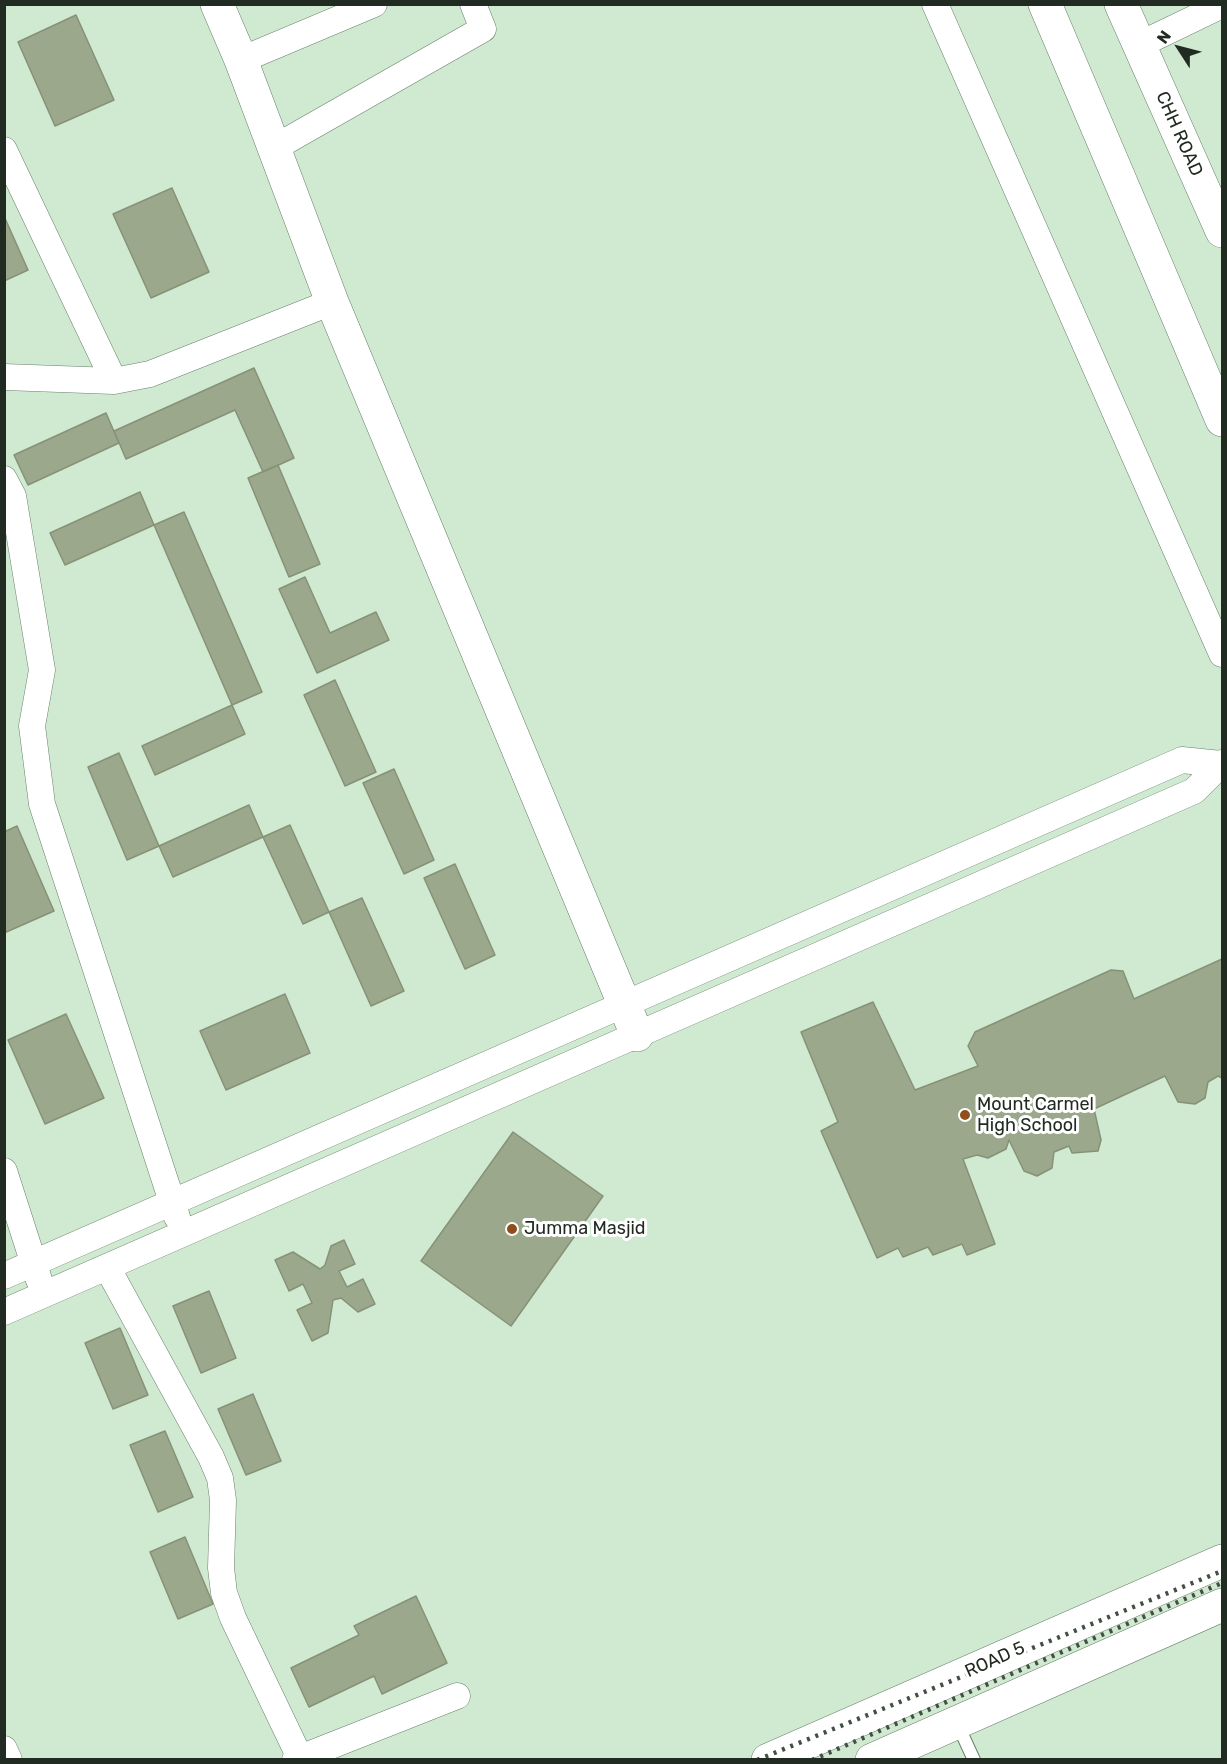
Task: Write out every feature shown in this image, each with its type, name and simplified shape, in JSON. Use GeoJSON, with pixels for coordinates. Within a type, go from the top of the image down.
{"type":"FeatureCollection","features":[{"type":"Feature","properties":{"kind":"street"},"geometry":{"type":"LineString","coordinates":[[217,4],[241,60],[333,302],[637,1035]]}},
{"type":"Feature","properties":{"kind":"street"},"geometry":{"type":"LineString","coordinates":[[241,60],[374,4]]}},
{"type":"Feature","properties":{"kind":"street"},"geometry":{"type":"LineString","coordinates":[[274,148],[483,28],[473,4]]}},
{"type":"Feature","properties":{"kind":"street"},"geometry":{"type":"LineString","coordinates":[[934,4],[1222,654]]}},
{"type":"Feature","properties":{"kind":"street"},"geometry":{"type":"LineString","coordinates":[[1045,4],[1222,420]]}},
{"type":"Feature","properties":{"kind":"street","name":"CHH ROAD"},"geometry":{"type":"LineString","coordinates":[[1121,4],[1222,231]]}},
{"type":"Feature","properties":{"kind":"street"},"geometry":{"type":"LineString","coordinates":[[1139,45],[1222,5]]}},
{"type":"Feature","properties":{"kind":"street"},"geometry":{"type":"LineString","coordinates":[[4,150],[114,381]]}},
{"type":"Feature","properties":{"kind":"street"},"geometry":{"type":"LineString","coordinates":[[4,377],[114,381],[150,374],[333,302]]}},
{"type":"Feature","properties":{"kind":"street"},"geometry":{"type":"LineString","coordinates":[[4,479],[13,496],[42,670],[32,726],[42,804],[182,1234]]}},
{"type":"Feature","properties":{"kind":"street"},"geometry":{"type":"LineString","coordinates":[[4,1276],[1182,760],[1222,764]]}},
{"type":"Feature","properties":{"kind":"street"},"geometry":{"type":"LineString","coordinates":[[4,1312],[1194,791],[1222,764]]}},
{"type":"Feature","properties":{"kind":"street"},"geometry":{"type":"LineString","coordinates":[[4,1171],[44,1294]]}},
{"type":"Feature","properties":{"kind":"street"},"geometry":{"type":"LineString","coordinates":[[107,1267],[211,1457],[220,1478],[223,1500],[221,1568],[224,1593],[233,1618],[297,1759],[457,1696]]}},
{"type":"Feature","properties":{"kind":"street","name":"ROAD 5"},"geometry":{"type":"LineString","coordinates":[[768,1760],[1222,1561]]}},
{"type":"Feature","properties":{"kind":"street"},"geometry":{"type":"LineString","coordinates":[[872,1760],[1222,1605]]}},
{"type":"Feature","properties":{"kind":"street"},"geometry":{"type":"LineString","coordinates":[[4,1749],[9,1760]]}},
{"type":"Feature","properties":{"kind":"lane"},"geometry":{"type":"LineString","coordinates":[[957,1722],[974,1760]]}},
{"type":"Feature","properties":{"kind":"building"},"geometry":{"type":"Polygon","coordinates":[[[76,15],[114,100],[55,126],[18,42],[76,15]]]}},
{"type":"Feature","properties":{"kind":"building"},"geometry":{"type":"Polygon","coordinates":[[[172,188],[209,272],[151,298],[113,214],[172,188]]]}},
{"type":"Feature","properties":{"kind":"building"},"geometry":{"type":"Polygon","coordinates":[[[4,216],[28,270],[4,281],[4,216]]]}},
{"type":"Feature","properties":{"kind":"building"},"geometry":{"type":"Polygon","coordinates":[[[254,368],[294,458],[263,472],[235,410],[126,459],[114,431],[254,368]]]}},
{"type":"Feature","properties":{"kind":"building"},"geometry":{"type":"Polygon","coordinates":[[[106,413],[119,443],[28,485],[14,455],[106,413]]]}},
{"type":"Feature","properties":{"kind":"building"},"geometry":{"type":"Polygon","coordinates":[[[278,465],[320,564],[289,577],[248,478],[278,465]]]}},
{"type":"Feature","properties":{"kind":"building"},"geometry":{"type":"Polygon","coordinates":[[[140,492],[154,525],[65,565],[50,533],[140,492]]]}},
{"type":"Feature","properties":{"kind":"building"},"geometry":{"type":"Polygon","coordinates":[[[184,512],[262,692],[232,705],[154,525],[184,512]]]}},
{"type":"Feature","properties":{"kind":"building"},"geometry":{"type":"Polygon","coordinates":[[[305,577],[330,633],[376,612],[389,640],[317,673],[279,589],[305,577]]]}},
{"type":"Feature","properties":{"kind":"building"},"geometry":{"type":"Polygon","coordinates":[[[335,680],[376,772],[345,786],[304,695],[335,680]]]}},
{"type":"Feature","properties":{"kind":"building"},"geometry":{"type":"Polygon","coordinates":[[[232,705],[245,734],[155,775],[142,746],[232,705]]]}},
{"type":"Feature","properties":{"kind":"building"},"geometry":{"type":"Polygon","coordinates":[[[119,753],[159,846],[127,860],[88,767],[119,753]]]}},
{"type":"Feature","properties":{"kind":"building"},"geometry":{"type":"Polygon","coordinates":[[[394,769],[434,860],[404,874],[363,783],[394,769]]]}},
{"type":"Feature","properties":{"kind":"building"},"geometry":{"type":"Polygon","coordinates":[[[249,805],[263,837],[173,877],[159,846],[249,805]]]}},
{"type":"Feature","properties":{"kind":"building"},"geometry":{"type":"Polygon","coordinates":[[[290,825],[329,912],[303,924],[263,837],[290,825]]]}},
{"type":"Feature","properties":{"kind":"building"},"geometry":{"type":"Polygon","coordinates":[[[17,826],[54,911],[4,933],[4,832],[17,826]]]}},
{"type":"Feature","properties":{"kind":"building"},"geometry":{"type":"Polygon","coordinates":[[[455,864],[495,955],[465,969],[424,878],[455,864]]]}},
{"type":"Feature","properties":{"kind":"building"},"geometry":{"type":"Polygon","coordinates":[[[362,898],[404,991],[371,1006],[329,912],[362,898]]]}},
{"type":"Feature","properties":{"kind":"building","name":"Mount Carmel High School"},"geometry":{"type":"Polygon","coordinates":[[[1222,959],[1222,1078],[1218,1076],[1208,1082],[1205,1098],[1195,1104],[1178,1102],[1165,1076],[1094,1109],[1101,1140],[1098,1151],[1072,1153],[1069,1146],[1054,1152],[1052,1168],[1037,1176],[1024,1171],[1009,1140],[1006,1149],[988,1158],[977,1155],[963,1159],[995,1244],[967,1255],[962,1244],[933,1255],[928,1247],[903,1257],[898,1248],[877,1258],[821,1131],[838,1122],[801,1032],[873,1002],[915,1090],[978,1066],[968,1046],[975,1032],[1111,970],[1123,971],[1134,999],[1222,959]]]}},
{"type":"Feature","properties":{"kind":"building"},"geometry":{"type":"Polygon","coordinates":[[[285,994],[310,1053],[226,1090],[200,1031],[285,994]]]}},
{"type":"Feature","properties":{"kind":"building"},"geometry":{"type":"Polygon","coordinates":[[[66,1014],[104,1098],[45,1124],[8,1040],[66,1014]]]}},
{"type":"Feature","properties":{"kind":"building","name":"Jumma Masjid"},"geometry":{"type":"Polygon","coordinates":[[[513,1132],[603,1196],[511,1326],[421,1261],[513,1132]]]}},
{"type":"Feature","properties":{"kind":"building"},"geometry":{"type":"Polygon","coordinates":[[[344,1240],[355,1264],[339,1271],[347,1287],[363,1279],[375,1304],[358,1312],[341,1298],[333,1300],[328,1333],[312,1341],[297,1310],[312,1303],[303,1284],[289,1291],[275,1260],[293,1252],[320,1269],[325,1265],[331,1246],[344,1240]]]}},
{"type":"Feature","properties":{"kind":"building"},"geometry":{"type":"Polygon","coordinates":[[[209,1291],[236,1358],[201,1373],[173,1306],[209,1291]]]}},
{"type":"Feature","properties":{"kind":"building"},"geometry":{"type":"Polygon","coordinates":[[[120,1328],[148,1395],[113,1409],[85,1343],[120,1328]]]}},
{"type":"Feature","properties":{"kind":"building"},"geometry":{"type":"Polygon","coordinates":[[[253,1394],[281,1461],[246,1475],[218,1409],[253,1394]]]}},
{"type":"Feature","properties":{"kind":"building"},"geometry":{"type":"Polygon","coordinates":[[[165,1431],[193,1497],[158,1512],[130,1445],[165,1431]]]}},
{"type":"Feature","properties":{"kind":"building"},"geometry":{"type":"Polygon","coordinates":[[[185,1537],[213,1604],[178,1619],[150,1552],[185,1537]]]}},
{"type":"Feature","properties":{"kind":"building"},"geometry":{"type":"Polygon","coordinates":[[[416,1596],[447,1663],[382,1694],[374,1676],[309,1707],[291,1668],[359,1635],[354,1626],[416,1596]]]}},
{"type":"Feature","properties":{"kind":"railway"},"geometry":{"type":"LineString","coordinates":[[757,1760],[1222,1571]]}},
{"type":"Feature","properties":{"kind":"railway"},"geometry":{"type":"LineString","coordinates":[[812,1760],[1222,1583]]}},
{"type":"Feature","properties":{"kind":"place","name":"Mount Carmel High School"},"geometry":{"type":"Point","coordinates":[965,1115]}},
{"type":"Feature","properties":{"kind":"place","name":"Jumma Masjid"},"geometry":{"type":"Point","coordinates":[512,1229]}}]}
